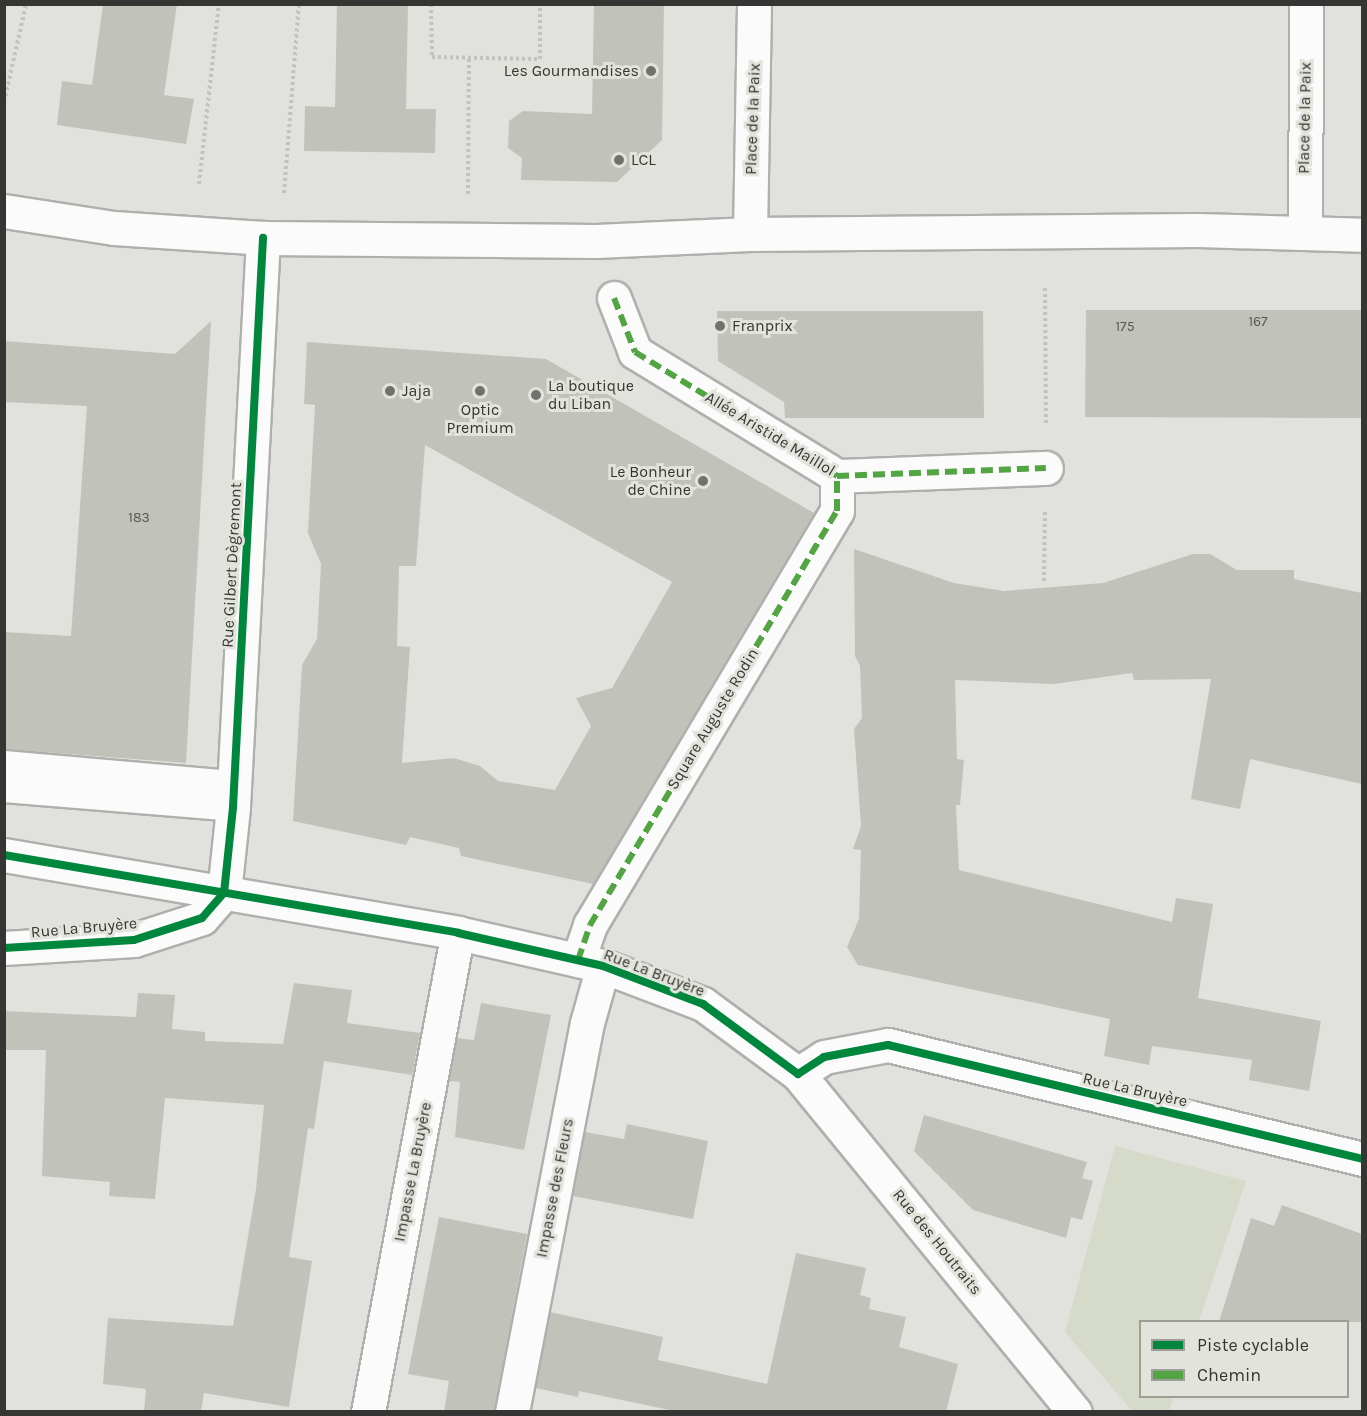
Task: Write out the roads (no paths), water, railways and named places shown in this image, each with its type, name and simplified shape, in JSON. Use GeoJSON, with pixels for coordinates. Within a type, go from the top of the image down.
{"type":"FeatureCollection","features":[{"type":"Feature","properties":{"kind":"street","name":"Place de la Paix"},"geometry":{"type":"LineString","coordinates":[[750,234],[754,4]]}},
{"type":"Feature","properties":{"kind":"street","name":"Place de la Paix"},"geometry":{"type":"LineString","coordinates":[[1305,231],[1306,4]]}},
{"type":"Feature","properties":{"kind":"street"},"geometry":{"type":"LineString","coordinates":[[4,211],[114,228],[263,238],[596,241],[750,234],[1305,231],[1362,235]]}},
{"type":"Feature","properties":{"kind":"street","name":"Rue Gilbert Dègremont"},"geometry":{"type":"LineString","coordinates":[[224,893],[234,796],[263,238]]}},
{"type":"Feature","properties":{"kind":"street","name":"Allée Aristide Maillol"},"geometry":{"type":"LineString","coordinates":[[614,298],[635,352],[837,476],[1046,468]]}},
{"type":"Feature","properties":{"kind":"street","name":"Square Auguste Rodin"},"geometry":{"type":"LineString","coordinates":[[591,963],[590,925],[837,512],[837,476]]}},
{"type":"Feature","properties":{"kind":"street","name":"Rue La Bruyère"},"geometry":{"type":"LineString","coordinates":[[4,855],[458,933],[591,963],[703,1005],[798,1074],[824,1057],[888,1045],[1362,1159]]}},
{"type":"Feature","properties":{"kind":"street","name":"Rue La Bruyère"},"geometry":{"type":"LineString","coordinates":[[4,948],[134,940],[202,918],[224,893]]}},
{"type":"Feature","properties":{"kind":"street","name":"Impasse La Bruyère"},"geometry":{"type":"LineString","coordinates":[[368,1412],[458,933]]}},
{"type":"Feature","properties":{"kind":"street","name":"Impasse des Fleurs"},"geometry":{"type":"LineString","coordinates":[[512,1412],[590,1012],[591,963]]}},
{"type":"Feature","properties":{"kind":"street","name":"Rue des Houtraits"},"geometry":{"type":"LineString","coordinates":[[798,1074],[1075,1412]]}},
{"type":"Feature","properties":{"kind":"lane"},"geometry":{"type":"LineString","coordinates":[[4,765],[234,796]]}},
{"type":"Feature","properties":{"kind":"lane"},"geometry":{"type":"LineString","coordinates":[[4,788],[234,796]]}},
{"type":"Feature","properties":{"kind":"place","name":"Les Gourmandises"},"geometry":{"type":"Point","coordinates":[651,71]}},
{"type":"Feature","properties":{"kind":"place","name":"LCL"},"geometry":{"type":"Point","coordinates":[619,160]}},
{"type":"Feature","properties":{"kind":"place","name":"Franprix"},"geometry":{"type":"Point","coordinates":[720,326]}},
{"type":"Feature","properties":{"kind":"place","name":"Jaja"},"geometry":{"type":"Point","coordinates":[390,391]}},
{"type":"Feature","properties":{"kind":"place","name":"Optic Premium"},"geometry":{"type":"Point","coordinates":[480,391]}},
{"type":"Feature","properties":{"kind":"place","name":"La boutique du Liban"},"geometry":{"type":"Point","coordinates":[536,395]}},
{"type":"Feature","properties":{"kind":"place","name":"Le Bonheur de Chine"},"geometry":{"type":"Point","coordinates":[703,481]}}]}
